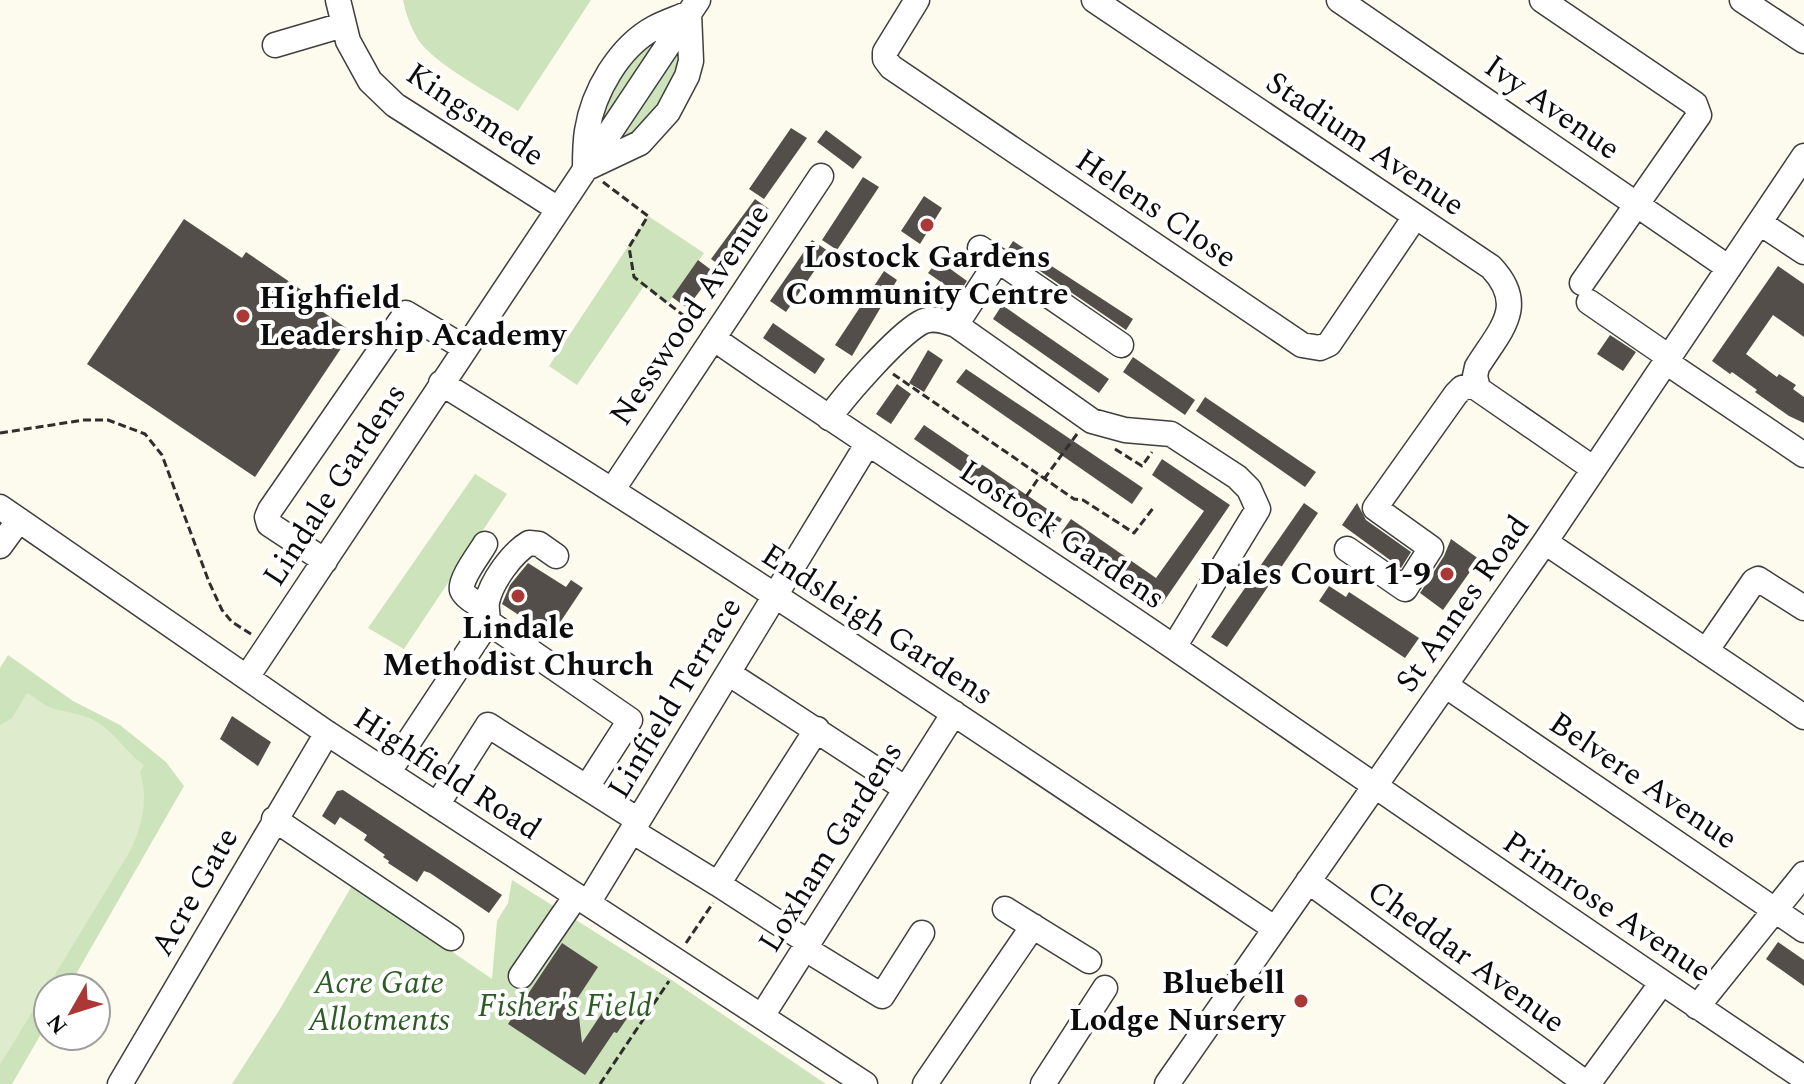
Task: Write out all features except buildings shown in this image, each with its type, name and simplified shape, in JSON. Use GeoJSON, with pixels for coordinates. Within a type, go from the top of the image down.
{"type":"FeatureCollection","features":[{"type":"Feature","properties":{"kind":"street","name":"Kingsmede"},"geometry":{"type":"LineString","coordinates":[[338,0],[348,41],[370,81],[395,105],[558,209]]}},
{"type":"Feature","properties":{"kind":"street","name":"Helens Close"},"geometry":{"type":"LineString","coordinates":[[917,0],[885,52],[885,59],[891,67],[1302,345],[1320,348],[1329,344],[1415,217]]}},
{"type":"Feature","properties":{"kind":"street","name":"Stadium Avenue"},"geometry":{"type":"LineString","coordinates":[[1094,0],[1480,258],[1500,277],[1508,288],[1511,300],[1509,313],[1477,367],[1476,384]]}},
{"type":"Feature","properties":{"kind":"street","name":"Ivy Avenue"},"geometry":{"type":"LineString","coordinates":[[1339,0],[1729,268]]}},
{"type":"Feature","properties":{"kind":"street"},"geometry":{"type":"LineString","coordinates":[[1542,0],[1699,109],[1699,115],[1637,205],[1586,293],[1668,360],[1804,455]]}},
{"type":"Feature","properties":{"kind":"street"},"geometry":{"type":"LineString","coordinates":[[1742,0],[1804,41]]}},
{"type":"Feature","properties":{"kind":"street"},"geometry":{"type":"LineString","coordinates":[[694,7],[691,61],[687,76],[668,112],[640,143],[585,169],[590,114],[615,65],[640,38],[694,7]]}},
{"type":"Feature","properties":{"kind":"street","name":"Lindale Gardens"},"geometry":{"type":"LineString","coordinates":[[247,677],[694,7]]}},
{"type":"Feature","properties":{"kind":"street"},"geometry":{"type":"LineString","coordinates":[[275,45],[343,25]]}},
{"type":"Feature","properties":{"kind":"street","name":"St Annes Road"},"geometry":{"type":"LineString","coordinates":[[1167,1084],[1545,542],[1804,156]]}},
{"type":"Feature","properties":{"kind":"street","name":"Nesswood Avenue"},"geometry":{"type":"LineString","coordinates":[[613,489],[821,176]]}},
{"type":"Feature","properties":{"kind":"street"},"geometry":{"type":"LineString","coordinates":[[1760,223],[1804,252]]}},
{"type":"Feature","properties":{"kind":"street"},"geometry":{"type":"LineString","coordinates":[[956,325],[989,254],[1121,345]]}},
{"type":"Feature","properties":{"kind":"street"},"geometry":{"type":"LineString","coordinates":[[325,561],[269,524],[267,517],[270,510],[406,313],[465,348]]}},
{"type":"Feature","properties":{"kind":"street"},"geometry":{"type":"LineString","coordinates":[[829,418],[841,401],[922,321],[941,319],[956,325],[1088,418],[1125,430],[1171,434],[1237,477],[1249,489],[1258,509],[1174,647]]}},
{"type":"Feature","properties":{"kind":"street","name":"Lostock Gardens"},"geometry":{"type":"LineString","coordinates":[[713,338],[1174,647],[1374,788]]}},
{"type":"Feature","properties":{"kind":"street","name":"Endsleigh Gardens"},"geometry":{"type":"LineString","coordinates":[[441,383],[613,489],[1274,928]]}},
{"type":"Feature","properties":{"kind":"street"},"geometry":{"type":"LineString","coordinates":[[1347,549],[1405,589],[1431,548],[1375,508],[1462,388],[1476,384],[1479,391],[1594,469]]}},
{"type":"Feature","properties":{"kind":"street","name":"Linfield Terrace"},"geometry":{"type":"LineString","coordinates":[[521,976],[582,900],[635,825],[868,443]]}},
{"type":"Feature","properties":{"kind":"street"},"geometry":{"type":"LineString","coordinates":[[0,546],[9,513]]}},
{"type":"Feature","properties":{"kind":"street","name":"Highfield Road"},"geometry":{"type":"LineString","coordinates":[[9,513],[327,733],[865,1084]]}},
{"type":"Feature","properties":{"kind":"street"},"geometry":{"type":"LineString","coordinates":[[1545,542],[1804,717]]}},
{"type":"Feature","properties":{"kind":"street"},"geometry":{"type":"LineString","coordinates":[[388,773],[488,616],[492,588],[518,549],[529,543],[539,544],[556,556]]}},
{"type":"Feature","properties":{"kind":"street"},"geometry":{"type":"LineString","coordinates":[[485,544],[462,582],[462,590],[488,616],[630,720],[587,787]]}},
{"type":"Feature","properties":{"kind":"street"},"geometry":{"type":"LineString","coordinates":[[1706,651],[1758,579],[1804,608]]}},
{"type":"Feature","properties":{"kind":"street"},"geometry":{"type":"LineString","coordinates":[[728,673],[906,789]]}},
{"type":"Feature","properties":{"kind":"street","name":"Belvere Avenue"},"geometry":{"type":"LineString","coordinates":[[1445,685],[1804,930]]}},
{"type":"Feature","properties":{"kind":"street","name":"Loxham Gardens"},"geometry":{"type":"LineString","coordinates":[[762,1016],[954,713]]}},
{"type":"Feature","properties":{"kind":"street"},"geometry":{"type":"LineString","coordinates":[[437,805],[488,725],[587,787],[635,825],[882,996],[922,933]]}},
{"type":"Feature","properties":{"kind":"street"},"geometry":{"type":"LineString","coordinates":[[721,885],[817,729]]}},
{"type":"Feature","properties":{"kind":"street","name":"Acre Gate"},"geometry":{"type":"LineString","coordinates":[[120,1084],[327,733]]}},
{"type":"Feature","properties":{"kind":"street","name":"Primrose Avenue"},"geometry":{"type":"LineString","coordinates":[[1374,788],[1804,1078]]}},
{"type":"Feature","properties":{"kind":"street"},"geometry":{"type":"LineString","coordinates":[[274,819],[451,938]]}},
{"type":"Feature","properties":{"kind":"street"},"geometry":{"type":"LineString","coordinates":[[1697,1007],[1804,874]]}},
{"type":"Feature","properties":{"kind":"street","name":"Cheddar Avenue"},"geometry":{"type":"LineString","coordinates":[[1308,881],[1587,1084]]}},
{"type":"Feature","properties":{"kind":"street"},"geometry":{"type":"LineString","coordinates":[[1005,909],[1089,961]]}},
{"type":"Feature","properties":{"kind":"street"},"geometry":{"type":"LineString","coordinates":[[925,1084],[1033,926]]}},
{"type":"Feature","properties":{"kind":"street"},"geometry":{"type":"LineString","coordinates":[[1587,1084],[1661,984]]}},
{"type":"Feature","properties":{"kind":"street"},"geometry":{"type":"LineString","coordinates":[[1043,1084],[1105,988]]}},
{"type":"Feature","properties":{"kind":"path"},"geometry":{"type":"LineString","coordinates":[[585,169],[648,216],[629,247],[634,277],[713,338]]}},
{"type":"Feature","properties":{"kind":"path"},"geometry":{"type":"LineString","coordinates":[[884,357],[891,373],[1042,478],[1134,533],[1154,507]]}},
{"type":"Feature","properties":{"kind":"path"},"geometry":{"type":"LineString","coordinates":[[1001,532],[1088,418]]}},
{"type":"Feature","properties":{"kind":"path"},"geometry":{"type":"LineString","coordinates":[[0,433],[84,420],[108,420],[145,434],[162,455],[222,610],[232,622],[268,644]]}},
{"type":"Feature","properties":{"kind":"path"},"geometry":{"type":"LineString","coordinates":[[600,1084],[678,962],[721,885]]}},
{"type":"Feature","properties":{"kind":"green space"},"geometry":{"type":"Polygon","coordinates":[[[403,0],[591,0],[518,111],[451,69],[427,50],[414,31],[403,0]]]}},
{"type":"Feature","properties":{"kind":"green space"},"geometry":{"type":"Polygon","coordinates":[[[675,19],[586,153],[605,80],[675,19]]]}},
{"type":"Feature","properties":{"kind":"green space"},"geometry":{"type":"Polygon","coordinates":[[[689,30],[668,112],[600,163],[689,30]]]}},
{"type":"Feature","properties":{"kind":"green space"},"geometry":{"type":"Polygon","coordinates":[[[648,216],[704,253],[668,303],[644,286],[577,385],[549,366],[648,216]]]}},
{"type":"Feature","properties":{"kind":"green space"},"geometry":{"type":"Polygon","coordinates":[[[475,474],[507,494],[404,649],[368,628],[475,474]]]}},
{"type":"Feature","properties":{"kind":"green space"},"geometry":{"type":"Polygon","coordinates":[[[8,655],[73,701],[120,725],[166,762],[184,786],[77,972],[32,972],[32,1050],[12,1084],[0,1084],[0,668],[8,655]]]}},
{"type":"Feature","properties":{"kind":"green space"},"geometry":{"type":"Polygon","coordinates":[[[27,693],[52,708],[92,719],[144,765],[140,772],[144,803],[141,823],[129,853],[57,972],[32,972],[32,1012],[0,1065],[0,725],[12,718],[27,693]]]}},
{"type":"Feature","properties":{"kind":"green space"},"geometry":{"type":"Polygon","coordinates":[[[512,880],[673,981],[826,1084],[232,1084],[353,884],[492,979],[497,921],[508,903],[512,880]]]}},
{"type":"Feature","properties":{"kind":"place","name":"Lostock Gardens Community Centre"},"geometry":{"type":"Point","coordinates":[927,225]}},
{"type":"Feature","properties":{"kind":"place","name":"Highfield Leadership Academy"},"geometry":{"type":"Point","coordinates":[243,316]}},
{"type":"Feature","properties":{"kind":"place","name":"Dales Court 1-9"},"geometry":{"type":"Point","coordinates":[1447,574]}},
{"type":"Feature","properties":{"kind":"place","name":"Lindale Methodist Church"},"geometry":{"type":"Point","coordinates":[518,596]}},
{"type":"Feature","properties":{"kind":"place","name":"Bluebell Lodge Nursery"},"geometry":{"type":"Point","coordinates":[1301,1001]}},
{"type":"Feature","properties":{"kind":"park label","name":"Acre Gate Allotments"},"geometry":{"type":"Point","coordinates":[379,1002]}},
{"type":"Feature","properties":{"kind":"park label","name":"Fisher's Field"},"geometry":{"type":"Point","coordinates":[565,1006]}}]}
